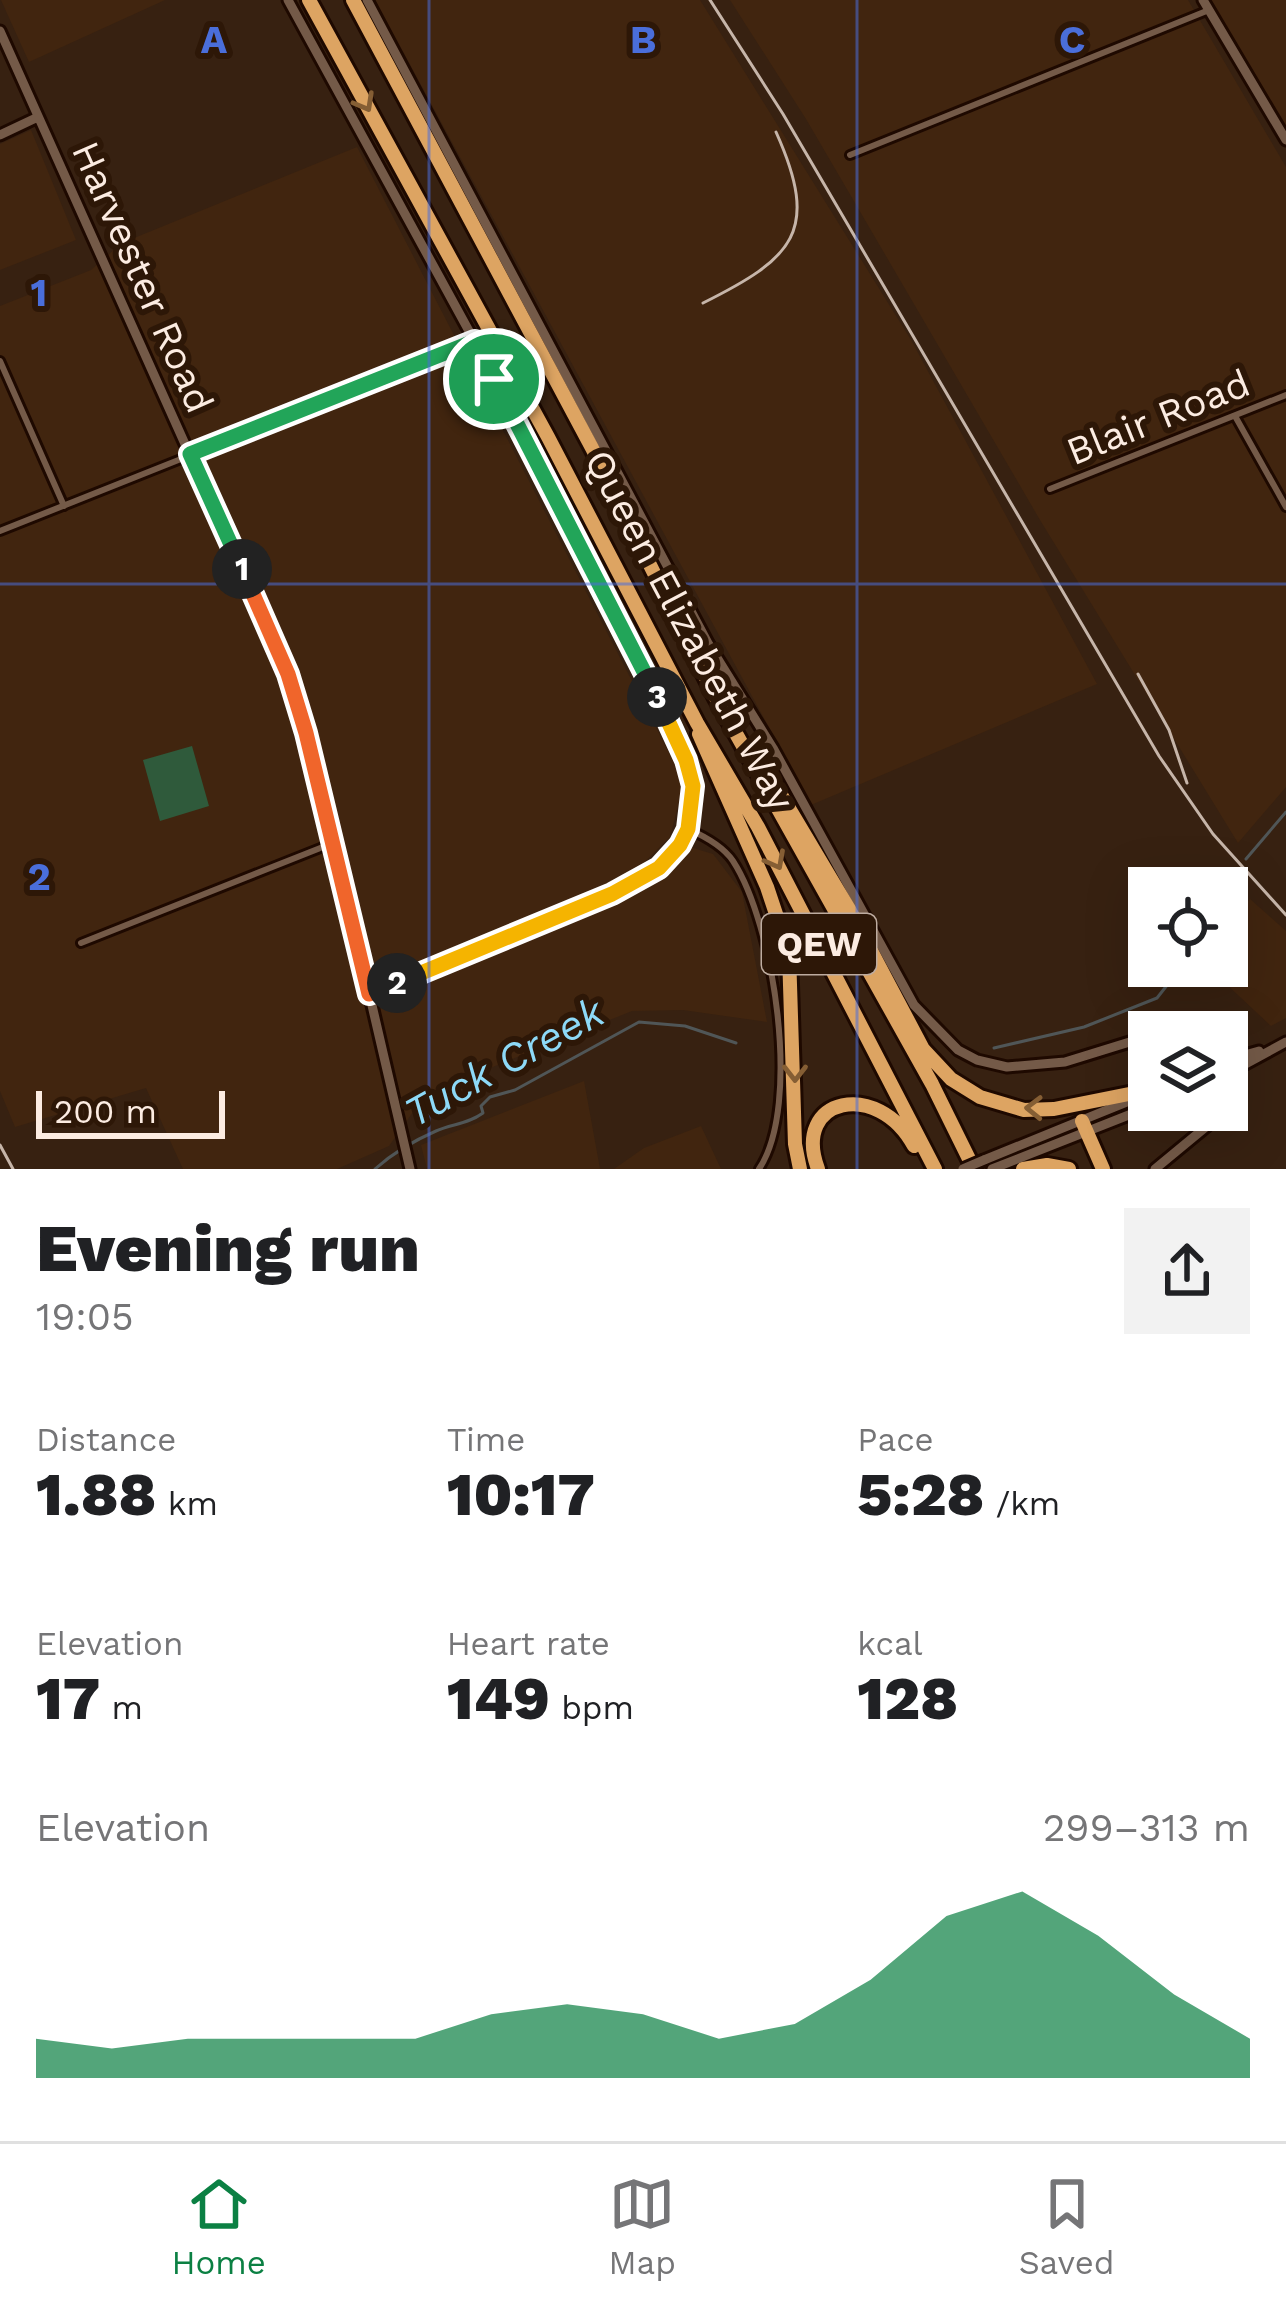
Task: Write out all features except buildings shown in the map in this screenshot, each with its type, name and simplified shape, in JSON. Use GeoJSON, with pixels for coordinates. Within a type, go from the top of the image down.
{"type":"FeatureCollection","features":[{"type":"Feature","properties":{"kind":"highway","name":"Queen Elizabeth Way"},"geometry":{"type":"LineString","coordinates":[[309,0],[548,437],[697,723],[758,827],[931,1169]]}},
{"type":"Feature","properties":{"kind":"highway","name":"Queen Elizabeth Way"},"geometry":{"type":"LineString","coordinates":[[353,0],[592,448],[715,696],[981,1167]]}},
{"type":"Feature","properties":{"kind":"highway"},"geometry":{"type":"LineString","coordinates":[[715,696],[732,711],[849,909],[923,1049],[951,1079],[980,1097],[1024,1110],[1128,1095]]}},
{"type":"Feature","properties":{"kind":"highway"},"geometry":{"type":"LineString","coordinates":[[697,723],[700,744],[767,887],[789,953],[795,1144],[800,1169]]}},
{"type":"Feature","properties":{"kind":"highway"},"geometry":{"type":"LineString","coordinates":[[818,1169],[812,1148],[819,1124],[843,1104],[859,1102],[894,1118],[931,1169]]}},
{"type":"Feature","properties":{"kind":"highway"},"geometry":{"type":"LineString","coordinates":[[1084,1127],[1103,1169]]}},
{"type":"Feature","properties":{"kind":"highway"},"geometry":{"type":"LineString","coordinates":[[1023,1169],[1047,1165],[1069,1169]]}},
{"type":"Feature","properties":{"kind":"street"},"geometry":{"type":"LineString","coordinates":[[288,0],[475,341],[692,775],[688,829],[659,868],[630,885],[369,994]]}},
{"type":"Feature","properties":{"kind":"street"},"geometry":{"type":"LineString","coordinates":[[367,0],[708,643],[773,748],[914,1004],[958,1050],[1007,1067],[1065,1062],[1128,1042]]}},
{"type":"Feature","properties":{"kind":"street"},"geometry":{"type":"LineString","coordinates":[[850,155],[1206,5],[1286,140]]}},
{"type":"Feature","properties":{"kind":"street","name":"Harvester Road"},"geometry":{"type":"LineString","coordinates":[[0,31],[288,674],[322,790],[410,1169]]}},
{"type":"Feature","properties":{"kind":"street"},"geometry":{"type":"LineString","coordinates":[[0,134],[38,117]]}},
{"type":"Feature","properties":{"kind":"street"},"geometry":{"type":"LineString","coordinates":[[0,531],[475,341]]}},
{"type":"Feature","properties":{"kind":"street"},"geometry":{"type":"LineString","coordinates":[[0,361],[64,506]]}},
{"type":"Feature","properties":{"kind":"street","name":"Blair Road"},"geometry":{"type":"LineString","coordinates":[[1050,490],[1286,395]]}},
{"type":"Feature","properties":{"kind":"street"},"geometry":{"type":"LineString","coordinates":[[1234,416],[1286,507]]}},
{"type":"Feature","properties":{"kind":"street"},"geometry":{"type":"LineString","coordinates":[[688,829],[731,857],[758,915],[778,988],[776,1120],[771,1146],[759,1169]]}},
{"type":"Feature","properties":{"kind":"street"},"geometry":{"type":"LineString","coordinates":[[81,943],[333,843]]}},
{"type":"Feature","properties":{"kind":"street"},"geometry":{"type":"LineString","coordinates":[[1248,1062],[1286,1042]]}},
{"type":"Feature","properties":{"kind":"street"},"geometry":{"type":"LineString","coordinates":[[1248,1055],[1270,1049]]}},
{"type":"Feature","properties":{"kind":"street"},"geometry":{"type":"LineString","coordinates":[[1084,1127],[1128,1103]]}},
{"type":"Feature","properties":{"kind":"street"},"geometry":{"type":"LineString","coordinates":[[963,1169],[981,1167],[1128,1113]]}},
{"type":"Feature","properties":{"kind":"street"},"geometry":{"type":"LineString","coordinates":[[1155,1169],[1201,1131]]}},
{"type":"Feature","properties":{"kind":"shaded area"},"geometry":{"type":"Polygon","coordinates":[[[1,0],[165,0],[29,62],[1,0]]]}},
{"type":"Feature","properties":{"kind":"shaded area"},"geometry":{"type":"Polygon","coordinates":[[[375,0],[700,0],[911,340],[1097,684],[811,805],[375,0]]]}},
{"type":"Feature","properties":{"kind":"shaded area"},"geometry":{"type":"Polygon","coordinates":[[[730,0],[1188,0],[1286,167],[1286,787],[1238,843],[1040,520],[806,119],[730,0]]]}},
{"type":"Feature","properties":{"kind":"shaded area"},"geometry":{"type":"Polygon","coordinates":[[[1211,0],[1286,0],[1286,126],[1217,11],[1211,0]]]}},
{"type":"Feature","properties":{"kind":"shaded area"},"geometry":{"type":"Polygon","coordinates":[[[31,130],[76,240],[0,270],[0,144],[31,130]]]}},
{"type":"Feature","properties":{"kind":"shaded area"},"geometry":{"type":"Polygon","coordinates":[[[357,147],[684,782],[670,837],[602,904],[665,879],[690,847],[713,854],[742,892],[767,1022],[683,1010],[632,1011],[450,1084],[413,1112],[389,1146],[337,1169],[183,1169],[146,1088],[15,1127],[0,1091],[0,306],[91,270],[122,243],[357,147]]]}},
{"type":"Feature","properties":{"kind":"shaded area"},"geometry":{"type":"Polygon","coordinates":[[[1248,901],[1286,931],[1286,1018],[1271,1026],[1229,987],[1248,987],[1248,901]]]}},
{"type":"Feature","properties":{"kind":"shaded area"},"geometry":{"type":"Polygon","coordinates":[[[584,1081],[600,1169],[427,1169],[421,1145],[584,1081]]]}},
{"type":"Feature","properties":{"kind":"shaded area"},"geometry":{"type":"Polygon","coordinates":[[[701,1126],[721,1169],[614,1169],[644,1148],[701,1126]]]}},
{"type":"Feature","properties":{"kind":"green space"},"geometry":{"type":"Polygon","coordinates":[[[192,746],[209,806],[160,821],[143,760],[192,746]]]}},
{"type":"Feature","properties":{"kind":"waterway","name":"Tuck Creek"},"geometry":{"type":"LineString","coordinates":[[1246,859],[1286,812]]}},
{"type":"Feature","properties":{"kind":"waterway","name":"Tuck Creek"},"geometry":{"type":"LineString","coordinates":[[994,1048],[1084,1027],[1157,998],[1166,987]]}},
{"type":"Feature","properties":{"kind":"waterway","name":"Tuck Creek"},"geometry":{"type":"LineString","coordinates":[[375,1169],[419,1139],[477,1117],[490,1097],[515,1090],[639,1022],[685,1026],[736,1043]]}},
{"type":"Feature","properties":{"kind":"railway"},"geometry":{"type":"LineString","coordinates":[[710,0],[783,114],[1159,756],[1213,834],[1286,915]]}},
{"type":"Feature","properties":{"kind":"railway"},"geometry":{"type":"LineString","coordinates":[[703,303],[759,271],[790,238],[796,195],[776,132]]}},
{"type":"Feature","properties":{"kind":"railway"},"geometry":{"type":"LineString","coordinates":[[1138,674],[1169,730],[1187,783]]}},
{"type":"Feature","properties":{"kind":"railway"},"geometry":{"type":"LineString","coordinates":[[0,1145],[13,1169]]}},
{"type":"Feature","properties":{"kind":"route"},"geometry":{"type":"LineString","coordinates":[[475,341],[494,379],[678,741],[692,775],[688,829],[659,868],[630,885],[369,994],[322,790],[288,674],[190,454],[475,341]]}}]}
